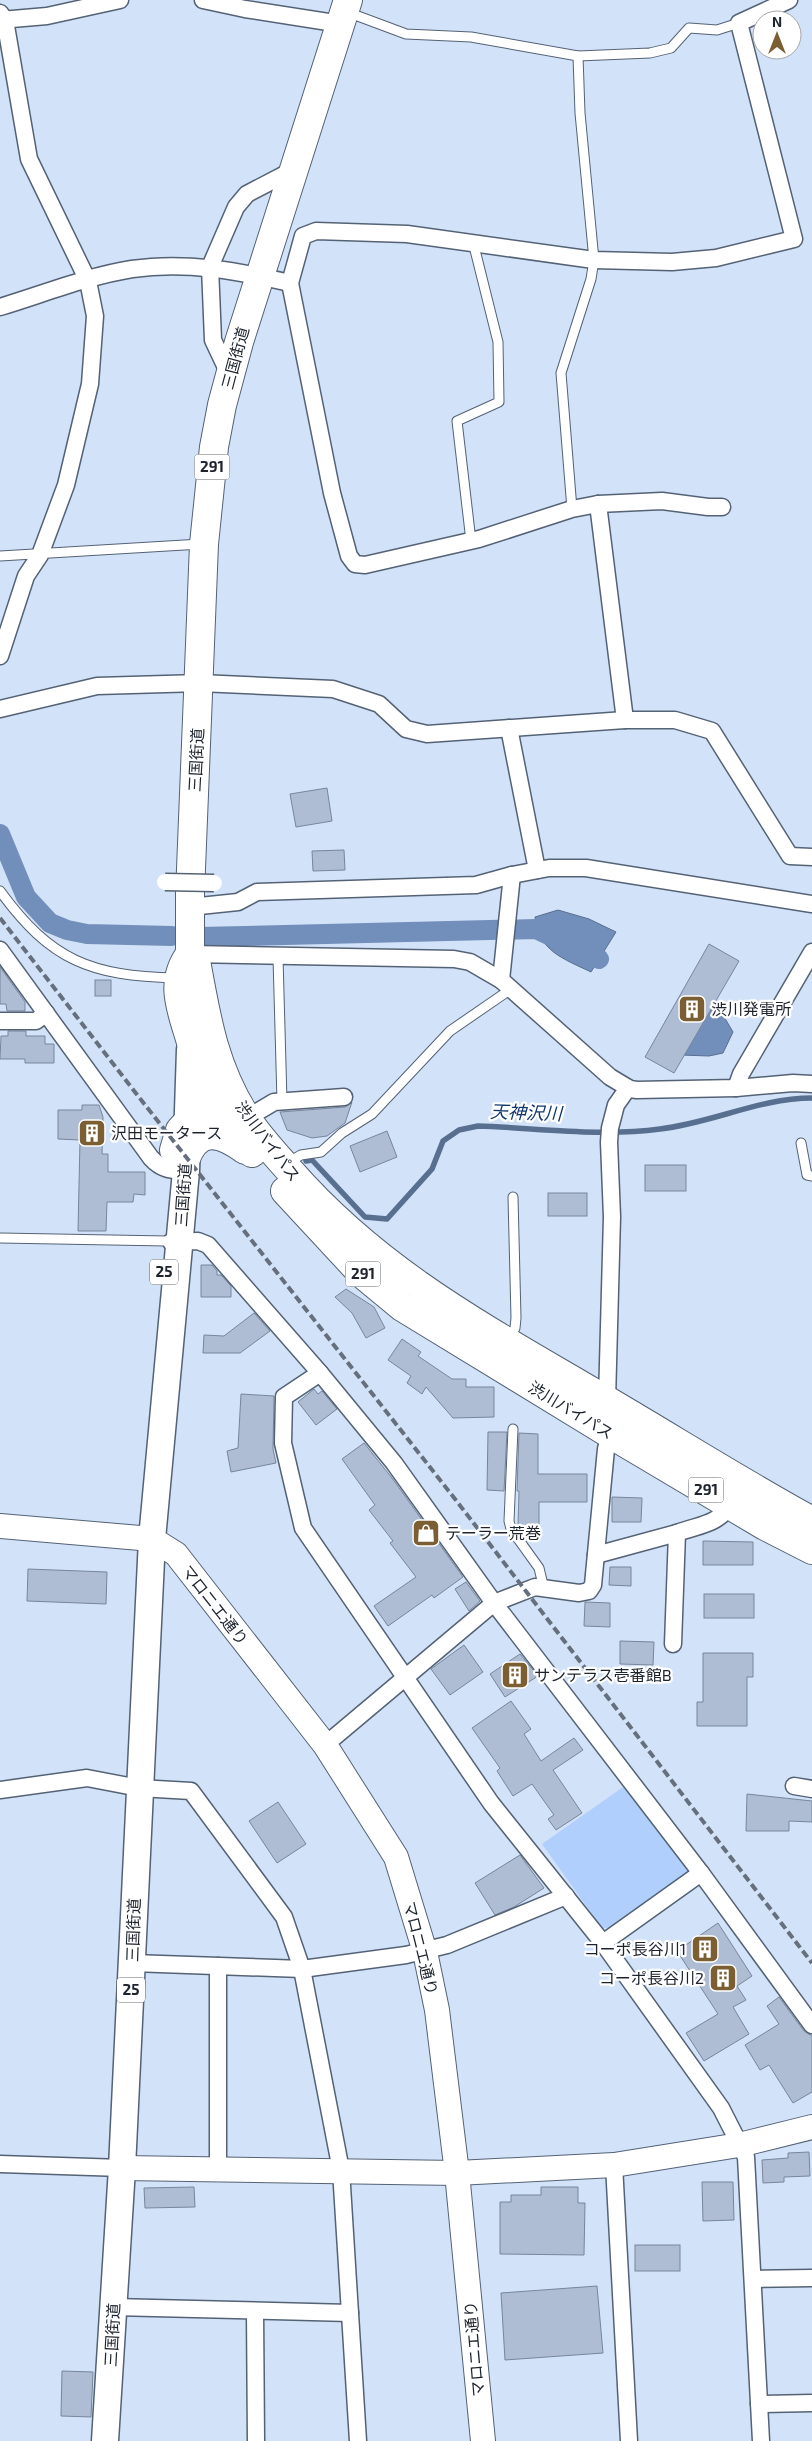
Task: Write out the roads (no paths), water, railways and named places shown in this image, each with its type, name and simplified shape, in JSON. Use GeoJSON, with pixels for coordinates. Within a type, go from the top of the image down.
{"type":"FeatureCollection","features":[{"type":"Feature","properties":{"kind":"highway","name":"三国街道"},"geometry":{"type":"LineString","coordinates":[[184,966],[200,895],[200,683],[204,544],[214,446],[230,376],[259,276],[345,12]]}},
{"type":"Feature","properties":{"kind":"highway","name":"渋川バイパス"},"geometry":{"type":"LineString","coordinates":[[812,1521],[739,1495],[610,1434],[402,1307],[362,1274],[310,1221],[254,1156],[219,1111],[201,1078],[179,1005],[184,966],[197,966],[205,1017],[213,1049],[230,1088],[247,1118],[309,1193],[384,1261],[437,1300],[607,1400],[739,1495],[812,1550]]}},
{"type":"Feature","properties":{"kind":"highway"},"geometry":{"type":"LineString","coordinates":[[180,1163],[180,1130],[196,1113],[219,1111],[247,1118]]}},
{"type":"Feature","properties":{"kind":"highway"},"geometry":{"type":"LineString","coordinates":[[180,1163],[194,1144],[210,1135],[226,1137],[254,1156]]}},
{"type":"Feature","properties":{"kind":"main road","name":"三国街道"},"geometry":{"type":"LineString","coordinates":[[184,966],[191,1040],[188,1120]]}},
{"type":"Feature","properties":{"kind":"main road","name":"三国街道"},"geometry":{"type":"LineString","coordinates":[[105,2441],[122,2168],[152,1539],[152,1412],[173,1242],[180,1163],[179,1005]]}},
{"type":"Feature","properties":{"kind":"street"},"geometry":{"type":"LineString","coordinates":[[0,656],[26,576],[40,554],[66,485],[90,384],[94,351],[95,316],[88,281],[29,159],[2,18],[47,16],[120,0]]}},
{"type":"Feature","properties":{"kind":"street"},"geometry":{"type":"LineString","coordinates":[[203,0],[246,9],[345,12]]}},
{"type":"Feature","properties":{"kind":"street"},"geometry":{"type":"LineString","coordinates":[[722,507],[662,501],[598,504],[572,509],[471,541],[365,565],[355,564],[349,556],[332,494],[290,283],[303,236],[310,232],[407,234],[594,260],[672,262],[716,258],[794,239],[738,23],[790,0]]}},
{"type":"Feature","properties":{"kind":"street"},"geometry":{"type":"LineString","coordinates":[[230,376],[213,340],[210,267],[236,207],[247,194],[293,170]]}},
{"type":"Feature","properties":{"kind":"street"},"geometry":{"type":"LineString","coordinates":[[0,307],[132,269],[180,266],[210,267],[290,283]]}},
{"type":"Feature","properties":{"kind":"street"},"geometry":{"type":"LineString","coordinates":[[598,504],[625,720]]}},
{"type":"Feature","properties":{"kind":"street"},"geometry":{"type":"LineString","coordinates":[[0,708],[97,686],[200,683],[333,689],[379,704],[406,729],[427,734],[625,720],[675,720],[712,732],[790,856],[812,857]]}},
{"type":"Feature","properties":{"kind":"street"},"geometry":{"type":"LineString","coordinates":[[509,728],[537,870]]}},
{"type":"Feature","properties":{"kind":"street"},"geometry":{"type":"LineString","coordinates":[[165,882],[200,895],[238,902],[257,892],[476,885],[537,870],[586,868],[812,904]]}},
{"type":"Feature","properties":{"kind":"street"},"geometry":{"type":"LineString","coordinates":[[506,984],[512,875]]}},
{"type":"Feature","properties":{"kind":"street"},"geometry":{"type":"LineString","coordinates":[[0,950],[151,1158],[159,1166],[180,1163]]}},
{"type":"Feature","properties":{"kind":"street"},"geometry":{"type":"LineString","coordinates":[[736,1088],[741,1074],[812,952]]}},
{"type":"Feature","properties":{"kind":"street"},"geometry":{"type":"LineString","coordinates":[[184,966],[278,958],[454,959],[470,962],[506,984],[610,1078],[628,1088],[637,1090],[736,1088],[793,1083],[812,1084]]}},
{"type":"Feature","properties":{"kind":"street"},"geometry":{"type":"LineString","coordinates":[[0,1021],[36,1021],[46,1013]]}},
{"type":"Feature","properties":{"kind":"street"},"geometry":{"type":"LineString","coordinates":[[324,1745],[494,1603],[536,1587],[579,1593],[589,1591],[593,1585],[606,1449],[610,1434],[607,1400],[612,1217],[610,1135],[616,1106],[628,1088]]}},
{"type":"Feature","properties":{"kind":"street"},"geometry":{"type":"LineString","coordinates":[[247,1118],[274,1102],[344,1097]]}},
{"type":"Feature","properties":{"kind":"street"},"geometry":{"type":"LineString","coordinates":[[173,1242],[198,1240],[208,1245],[320,1373],[394,1463],[494,1603],[701,1873],[812,2025]]}},
{"type":"Feature","properties":{"kind":"street"},"geometry":{"type":"LineString","coordinates":[[320,1373],[284,1397],[283,1443],[303,1528],[491,1803],[603,1943],[721,2108],[746,2157],[754,2280],[761,2441]]}},
{"type":"Feature","properties":{"kind":"street"},"geometry":{"type":"LineString","coordinates":[[596,1555],[707,1524],[722,1516],[739,1495]]}},
{"type":"Feature","properties":{"kind":"street"},"geometry":{"type":"LineString","coordinates":[[0,1526],[152,1539]]}},
{"type":"Feature","properties":{"kind":"street"},"geometry":{"type":"LineString","coordinates":[[673,1644],[676,1533]]}},
{"type":"Feature","properties":{"kind":"street","name":"マロニエ通り"},"geometry":{"type":"LineString","coordinates":[[152,1539],[176,1554],[324,1745],[396,1857],[425,1952],[437,2010],[458,2173],[483,2441]]}},
{"type":"Feature","properties":{"kind":"street"},"geometry":{"type":"LineString","coordinates":[[0,1790],[87,1778],[139,1788],[191,1791],[284,1917],[302,1969],[341,2170],[358,2441]]}},
{"type":"Feature","properties":{"kind":"street"},"geometry":{"type":"LineString","coordinates":[[794,1786],[812,1789]]}},
{"type":"Feature","properties":{"kind":"street"},"geometry":{"type":"LineString","coordinates":[[603,1943],[701,1873]]}},
{"type":"Feature","properties":{"kind":"street"},"geometry":{"type":"LineString","coordinates":[[132,1963],[302,1969],[425,1952],[566,1896]]}},
{"type":"Feature","properties":{"kind":"street"},"geometry":{"type":"LineString","coordinates":[[218,1966],[218,2168]]}},
{"type":"Feature","properties":{"kind":"street"},"geometry":{"type":"LineString","coordinates":[[0,2164],[122,2168],[458,2173],[614,2165],[739,2145],[812,2127]]}},
{"type":"Feature","properties":{"kind":"street"},"geometry":{"type":"LineString","coordinates":[[614,2165],[629,2441]]}},
{"type":"Feature","properties":{"kind":"street"},"geometry":{"type":"LineString","coordinates":[[754,2280],[812,2278]]}},
{"type":"Feature","properties":{"kind":"street"},"geometry":{"type":"LineString","coordinates":[[113,2307],[350,2313]]}},
{"type":"Feature","properties":{"kind":"street"},"geometry":{"type":"LineString","coordinates":[[255,2311],[256,2441]]}},
{"type":"Feature","properties":{"kind":"street"},"geometry":{"type":"LineString","coordinates":[[759,2404],[812,2403]]}},
{"type":"Feature","properties":{"kind":"lane"},"geometry":{"type":"LineString","coordinates":[[345,12],[406,34],[471,37],[578,56],[650,53],[671,48],[689,28],[717,30],[738,23]]}},
{"type":"Feature","properties":{"kind":"lane"},"geometry":{"type":"LineString","coordinates":[[572,509],[561,373],[591,279],[594,260],[580,113],[578,56]]}},
{"type":"Feature","properties":{"kind":"lane"},"geometry":{"type":"LineString","coordinates":[[471,541],[457,421],[499,402],[498,342],[473,242]]}},
{"type":"Feature","properties":{"kind":"lane"},"geometry":{"type":"LineString","coordinates":[[0,556],[204,544]]}},
{"type":"Feature","properties":{"kind":"lane"},"geometry":{"type":"LineString","coordinates":[[0,891],[21,920],[60,953],[80,964],[102,970],[184,966]]}},
{"type":"Feature","properties":{"kind":"lane"},"geometry":{"type":"LineString","coordinates":[[278,958],[282,1101]]}},
{"type":"Feature","properties":{"kind":"lane"},"geometry":{"type":"LineString","coordinates":[[285,1165],[294,1157],[322,1152],[342,1132],[372,1114],[450,1032],[506,984]]}},
{"type":"Feature","properties":{"kind":"lane"},"geometry":{"type":"LineString","coordinates":[[801,1143],[807,1175],[812,1176]]}},
{"type":"Feature","properties":{"kind":"lane"},"geometry":{"type":"LineString","coordinates":[[508,1342],[515,1328],[516,1318],[513,1197]]}},
{"type":"Feature","properties":{"kind":"lane"},"geometry":{"type":"LineString","coordinates":[[0,1238],[173,1242]]}},
{"type":"Feature","properties":{"kind":"lane"},"geometry":{"type":"LineString","coordinates":[[513,1429],[508,1521],[511,1529],[538,1568],[544,1589]]}},
{"type":"Feature","properties":{"kind":"waterway"},"geometry":{"type":"LineString","coordinates":[[0,834],[26,897],[50,923],[67,930],[87,934],[172,936]]}},
{"type":"Feature","properties":{"kind":"waterway"},"geometry":{"type":"LineString","coordinates":[[199,937],[536,929],[599,959]]}},
{"type":"Feature","properties":{"kind":"waterway","name":"天神沢川"},"geometry":{"type":"LineString","coordinates":[[306,1161],[312,1160],[365,1217],[387,1219],[432,1169],[443,1141],[459,1130],[478,1126],[592,1132],[660,1129],[698,1122],[774,1102],[812,1098]]}},
{"type":"Feature","properties":{"kind":"railway"},"geometry":{"type":"LineString","coordinates":[[0,918],[455,1499],[812,1963]]}},
{"type":"Feature","properties":{"kind":"place","name":"渋川発電所"},"geometry":{"type":"Point","coordinates":[692,1009]}},
{"type":"Feature","properties":{"kind":"place","name":"沢田モータース"},"geometry":{"type":"Point","coordinates":[92,1133]}},
{"type":"Feature","properties":{"kind":"place","name":"テーラー荒巻"},"geometry":{"type":"Point","coordinates":[426,1533]}},
{"type":"Feature","properties":{"kind":"place","name":"サンテラス壱番館B"},"geometry":{"type":"Point","coordinates":[515,1675]}},
{"type":"Feature","properties":{"kind":"place","name":"コーポ長谷川1"},"geometry":{"type":"Point","coordinates":[705,1949]}},
{"type":"Feature","properties":{"kind":"place","name":"コーポ長谷川2"},"geometry":{"type":"Point","coordinates":[723,1978]}}]}
